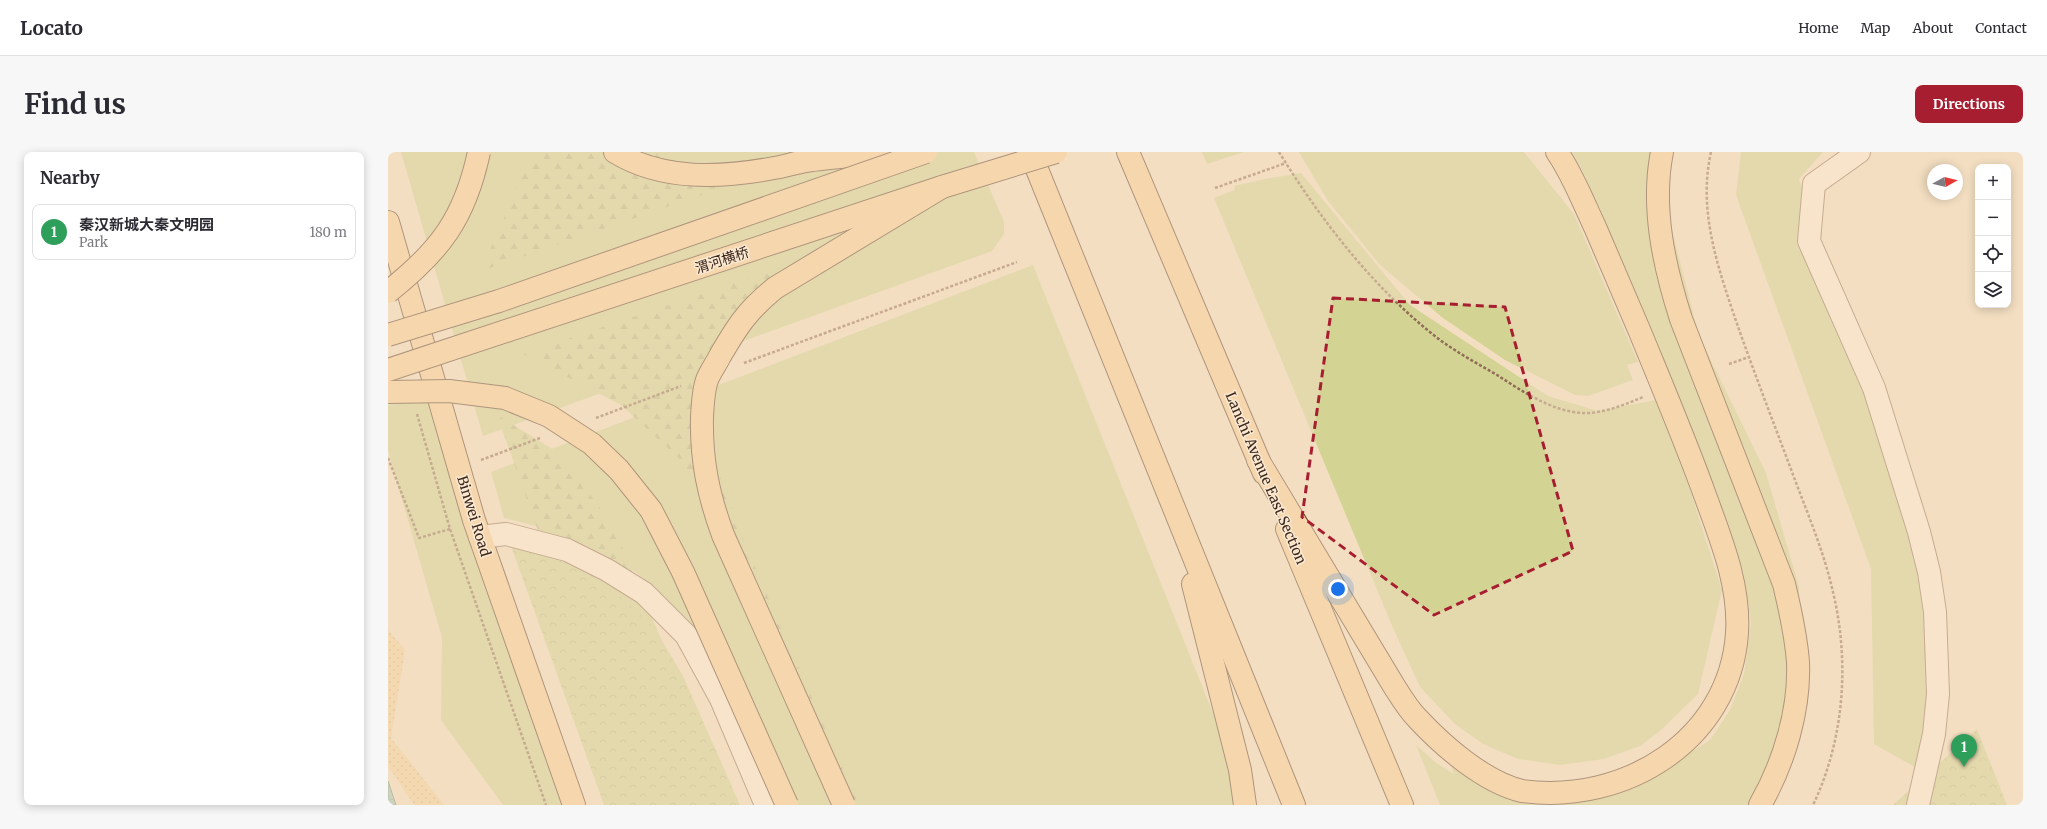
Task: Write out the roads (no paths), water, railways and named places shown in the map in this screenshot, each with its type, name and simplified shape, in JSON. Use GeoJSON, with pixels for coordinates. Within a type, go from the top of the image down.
{"type":"FeatureCollection","features":[{"type":"Feature","properties":{"kind":"main road"},"geometry":{"type":"LineString","coordinates":[[388,292],[424,263],[455,222],[468,192],[479,152]]}},
{"type":"Feature","properties":{"kind":"main road"},"geometry":{"type":"LineString","coordinates":[[615,152],[629,160],[664,171],[704,176],[732,175],[812,160],[919,152]]}},
{"type":"Feature","properties":{"kind":"main road"},"geometry":{"type":"LineString","coordinates":[[388,335],[499,301],[926,152]]}},
{"type":"Feature","properties":{"kind":"main road"},"geometry":{"type":"LineString","coordinates":[[1030,152],[1294,805]]}},
{"type":"Feature","properties":{"kind":"main road","name":"渭河横桥"},"geometry":{"type":"LineString","coordinates":[[388,370],[942,187],[1056,152]]}},
{"type":"Feature","properties":{"kind":"main road","name":"Lanchi Avenue East Section"},"geometry":{"type":"LineString","coordinates":[[1128,152],[1402,805]]}},
{"type":"Feature","properties":{"kind":"main road"},"geometry":{"type":"LineString","coordinates":[[1258,460],[1394,686],[1416,717],[1444,745],[1469,764],[1495,780],[1521,791],[1563,795],[1606,791],[1628,784],[1649,773],[1674,757],[1694,737],[1708,717],[1722,691],[1734,654],[1737,619],[1734,586],[1721,538],[1690,454],[1616,275],[1578,189],[1557,152]]}},
{"type":"Feature","properties":{"kind":"main road"},"geometry":{"type":"LineString","coordinates":[[1662,152],[1660,162],[1659,206],[1668,277],[1681,319],[1784,584],[1794,628],[1798,663],[1795,704],[1783,754],[1760,805]]}},
{"type":"Feature","properties":{"kind":"main road"},"geometry":{"type":"LineString","coordinates":[[844,805],[723,535],[713,506],[704,471],[702,429],[703,400],[707,380],[740,322],[753,306],[780,284],[942,187]]}},
{"type":"Feature","properties":{"kind":"main road","name":"Binwei Road"},"geometry":{"type":"LineString","coordinates":[[388,222],[480,537],[574,805]]}},
{"type":"Feature","properties":{"kind":"main road"},"geometry":{"type":"LineString","coordinates":[[388,392],[449,391],[505,398],[555,420],[592,444],[619,470],[651,510],[683,572],[787,805]]}},
{"type":"Feature","properties":{"kind":"main road"},"geometry":{"type":"LineString","coordinates":[[1171,500],[1240,770],[1245,805]]}},
{"type":"Feature","properties":{"kind":"street"},"geometry":{"type":"LineString","coordinates":[[1859,152],[1814,184],[1809,241],[1874,388],[1919,532],[1929,572],[1936,612],[1938,694],[1934,734],[1918,805]]}},
{"type":"Feature","properties":{"kind":"street"},"geometry":{"type":"LineString","coordinates":[[480,537],[506,534],[567,550],[607,570],[644,593],[686,635],[721,699],[766,805]]}},
{"type":"Feature","properties":{"kind":"water"},"geometry":{"type":"Polygon","coordinates":[[[388,781],[396,805],[388,805],[388,781]]]}},
{"type":"Feature","properties":{"kind":"place","name":"秦汉新城大秦文明园"},"geometry":{"type":"Point","coordinates":[1964,767]}}]}
